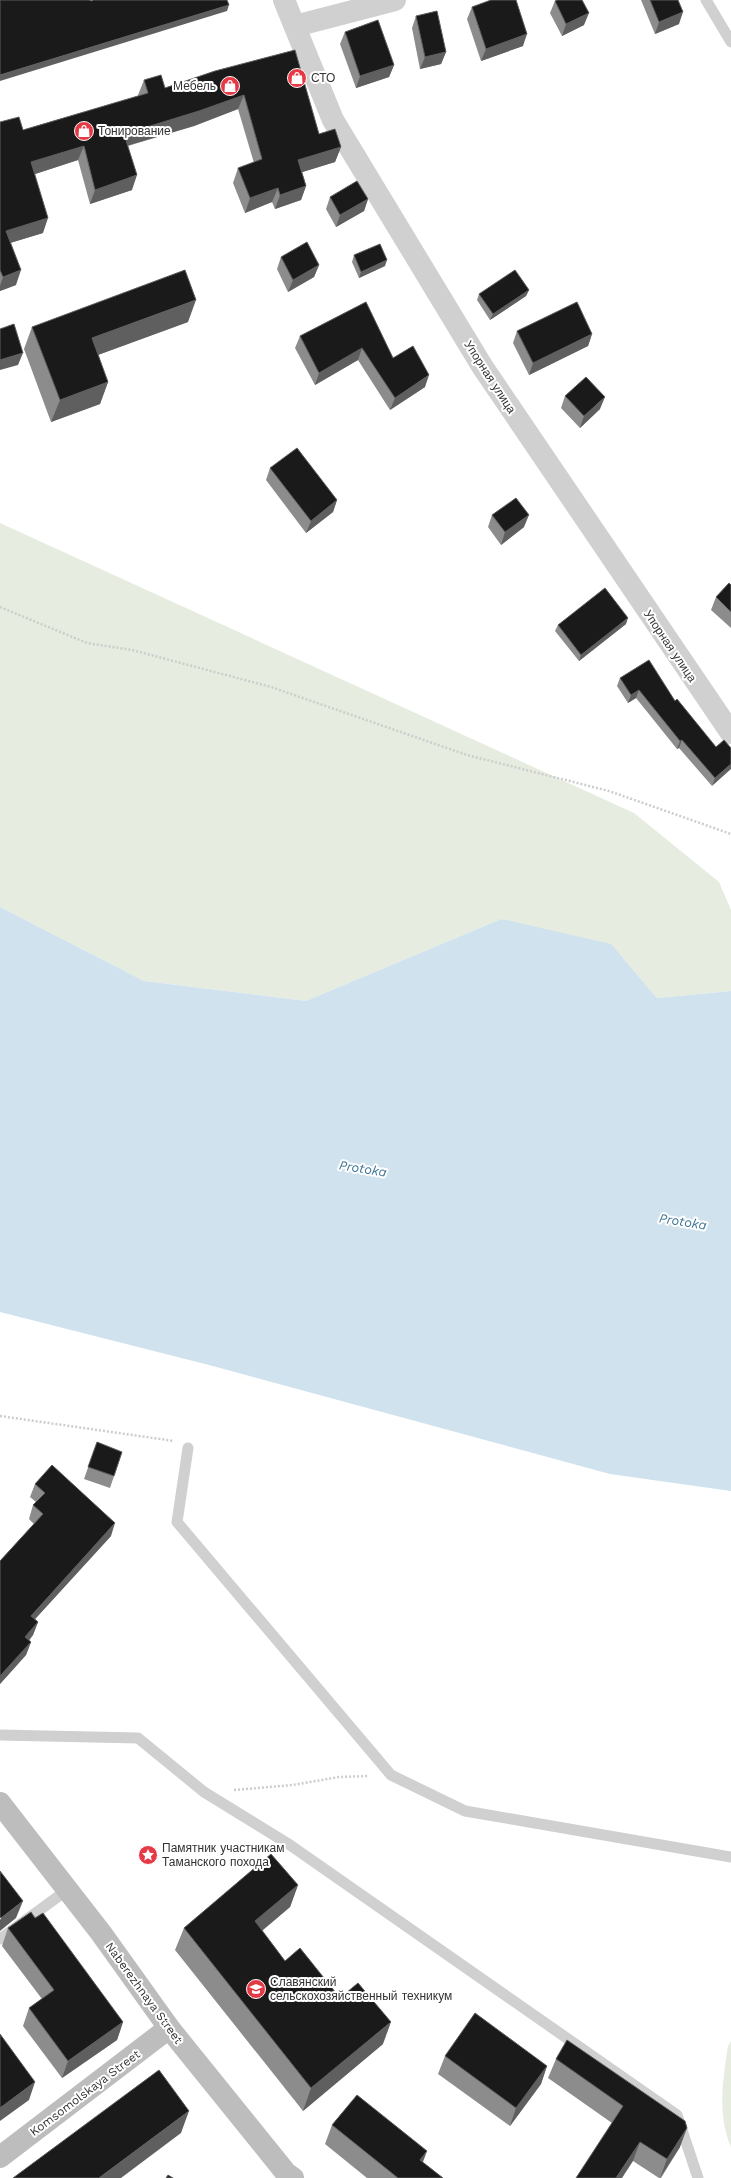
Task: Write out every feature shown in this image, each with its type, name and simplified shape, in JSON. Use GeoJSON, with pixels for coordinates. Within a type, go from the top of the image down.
{"type":"FeatureCollection","features":[{"type":"Feature","properties":{"kind":"street","name":"Упорная улица"},"geometry":{"type":"LineString","coordinates":[[284,0],[333,120],[482,366],[730,730]]}},
{"type":"Feature","properties":{"kind":"street"},"geometry":{"type":"LineString","coordinates":[[295,26],[395,0]]}},
{"type":"Feature","properties":{"kind":"street","name":"Naberezhnaya Street"},"geometry":{"type":"LineString","coordinates":[[0,1803],[67,1890],[169,2028],[286,2173],[293,2178]]}},
{"type":"Feature","properties":{"kind":"street","name":"Komsomolskaya Street"},"geometry":{"type":"LineString","coordinates":[[0,2157],[169,2028]]}},
{"type":"Feature","properties":{"kind":"lane"},"geometry":{"type":"LineString","coordinates":[[706,0],[731,42]]}},
{"type":"Feature","properties":{"kind":"lane"},"geometry":{"type":"LineString","coordinates":[[188,1448],[177,1522],[391,1775],[465,1811],[731,1857]]}},
{"type":"Feature","properties":{"kind":"lane"},"geometry":{"type":"LineString","coordinates":[[0,1735],[138,1738],[204,1792],[290,1845],[677,2115],[698,2178]]}},
{"type":"Feature","properties":{"kind":"lane"},"geometry":{"type":"LineString","coordinates":[[0,1940],[67,1890]]}},
{"type":"Feature","properties":{"kind":"path"},"geometry":{"type":"LineString","coordinates":[[0,607],[87,643],[132,650],[271,687],[467,755],[609,791],[731,834]]}},
{"type":"Feature","properties":{"kind":"path"},"geometry":{"type":"LineString","coordinates":[[0,1416],[173,1441],[188,1448]]}},
{"type":"Feature","properties":{"kind":"path"},"geometry":{"type":"LineString","coordinates":[[204,1792],[293,1785],[339,1777],[391,1775]]}},
{"type":"Feature","properties":{"kind":"shaded area"},"geometry":{"type":"Polygon","coordinates":[[[0,523],[634,813],[719,882],[731,910],[731,991],[657,998],[623,958],[501,919],[306,1001],[144,981],[0,907],[0,523]]]}},
{"type":"Feature","properties":{"kind":"shaded area"},"geometry":{"type":"Polygon","coordinates":[[[731,2041],[731,2147],[724,2122],[722,2096],[728,2046],[731,2041]]]}},
{"type":"Feature","properties":{"kind":"water","name":"Protoka"},"geometry":{"type":"Polygon","coordinates":[[[0,907],[144,981],[306,1001],[501,919],[611,944],[657,998],[731,991],[731,1491],[610,1474],[209,1365],[0,1312],[0,907]]]}},
{"type":"Feature","properties":{"kind":"building"},"geometry":{"type":"Polygon","coordinates":[[[0,0],[227,0],[229,5],[0,75],[0,0]]]}},
{"type":"Feature","properties":{"kind":"building"},"geometry":{"type":"Polygon","coordinates":[[[491,0],[516,0],[527,34],[486,49],[472,7],[491,0]]]}},
{"type":"Feature","properties":{"kind":"building"},"geometry":{"type":"Polygon","coordinates":[[[582,0],[589,13],[566,24],[555,1],[582,0]]]}},
{"type":"Feature","properties":{"kind":"building"},"geometry":{"type":"Polygon","coordinates":[[[650,0],[678,0],[683,12],[659,22],[650,0]]]}},
{"type":"Feature","properties":{"kind":"building"},"geometry":{"type":"Polygon","coordinates":[[[437,11],[446,52],[425,57],[416,16],[437,11]]]}},
{"type":"Feature","properties":{"kind":"building"},"geometry":{"type":"Polygon","coordinates":[[[378,20],[394,65],[360,76],[345,32],[378,20]]]}},
{"type":"Feature","properties":{"kind":"building"},"geometry":{"type":"Polygon","coordinates":[[[295,50],[319,134],[335,129],[341,147],[298,160],[306,186],[280,195],[278,188],[250,198],[238,168],[262,159],[244,95],[199,111],[124,134],[137,175],[95,190],[84,146],[31,162],[48,218],[6,231],[21,270],[3,277],[0,270],[0,122],[19,117],[23,130],[148,93],[144,80],[161,75],[165,88],[215,71],[295,50]]]}},
{"type":"Feature","properties":{"kind":"building"},"geometry":{"type":"Polygon","coordinates":[[[357,181],[368,199],[340,215],[330,197],[357,181]]]}},
{"type":"Feature","properties":{"kind":"building"},"geometry":{"type":"Polygon","coordinates":[[[307,242],[319,265],[293,280],[281,257],[307,242]]]}},
{"type":"Feature","properties":{"kind":"building"},"geometry":{"type":"Polygon","coordinates":[[[380,244],[387,260],[361,272],[354,255],[380,244]]]}},
{"type":"Feature","properties":{"kind":"building"},"geometry":{"type":"Polygon","coordinates":[[[185,270],[196,300],[92,338],[108,382],[60,400],[32,327],[185,270]]]}},
{"type":"Feature","properties":{"kind":"building"},"geometry":{"type":"Polygon","coordinates":[[[515,270],[529,290],[493,314],[479,294],[515,270]]]}},
{"type":"Feature","properties":{"kind":"building"},"geometry":{"type":"Polygon","coordinates":[[[366,302],[393,358],[413,346],[429,375],[395,398],[362,348],[319,373],[300,336],[366,302]]]}},
{"type":"Feature","properties":{"kind":"building"},"geometry":{"type":"Polygon","coordinates":[[[577,302],[592,334],[533,363],[517,331],[577,302]]]}},
{"type":"Feature","properties":{"kind":"building"},"geometry":{"type":"Polygon","coordinates":[[[14,324],[23,353],[0,360],[0,329],[14,324]]]}},
{"type":"Feature","properties":{"kind":"building"},"geometry":{"type":"Polygon","coordinates":[[[586,377],[605,397],[584,416],[565,396],[586,377]]]}},
{"type":"Feature","properties":{"kind":"building"},"geometry":{"type":"Polygon","coordinates":[[[297,448],[337,500],[311,521],[270,468],[297,448]]]}},
{"type":"Feature","properties":{"kind":"building"},"geometry":{"type":"Polygon","coordinates":[[[516,498],[529,515],[505,532],[492,515],[516,498]]]}},
{"type":"Feature","properties":{"kind":"building"},"geometry":{"type":"Polygon","coordinates":[[[729,583],[731,585],[731,612],[716,597],[729,583]]]}},
{"type":"Feature","properties":{"kind":"building"},"geometry":{"type":"Polygon","coordinates":[[[605,588],[628,618],[581,655],[558,625],[605,588]]]}},
{"type":"Feature","properties":{"kind":"building"},"geometry":{"type":"Polygon","coordinates":[[[649,660],[675,701],[677,699],[716,747],[724,740],[731,748],[731,764],[715,778],[682,740],[680,741],[639,690],[631,695],[620,678],[649,660]]]}},
{"type":"Feature","properties":{"kind":"building"},"geometry":{"type":"Polygon","coordinates":[[[97,1442],[122,1452],[114,1476],[88,1467],[97,1442]]]}},
{"type":"Feature","properties":{"kind":"building"},"geometry":{"type":"Polygon","coordinates":[[[52,1465],[115,1523],[31,1616],[38,1622],[25,1637],[31,1642],[0,1676],[0,1561],[43,1514],[33,1505],[45,1493],[35,1484],[52,1465]]]}},
{"type":"Feature","properties":{"kind":"building","name":"Славянский сельскохозяйственный техникум"},"geometry":{"type":"Polygon","coordinates":[[[271,1854],[298,1885],[255,1921],[285,1961],[300,1948],[340,1998],[358,1983],[391,2022],[311,2088],[184,1928],[271,1854]]]}},
{"type":"Feature","properties":{"kind":"building"},"geometry":{"type":"Polygon","coordinates":[[[0,1871],[23,1901],[1,1918],[0,1917],[0,1871]]]}},
{"type":"Feature","properties":{"kind":"building"},"geometry":{"type":"Polygon","coordinates":[[[31,1912],[35,1918],[43,1913],[123,2022],[68,2061],[29,2008],[54,1990],[8,1928],[31,1912]]]}},
{"type":"Feature","properties":{"kind":"building"},"geometry":{"type":"Polygon","coordinates":[[[475,2013],[547,2066],[516,2108],[445,2056],[475,2013]]]}},
{"type":"Feature","properties":{"kind":"building"},"geometry":{"type":"Polygon","coordinates":[[[0,2034],[35,2082],[0,2108],[0,2034]]]}},
{"type":"Feature","properties":{"kind":"building"},"geometry":{"type":"Polygon","coordinates":[[[567,2040],[685,2121],[687,2128],[667,2159],[640,2142],[616,2178],[576,2178],[623,2106],[556,2059],[567,2040]]]}},
{"type":"Feature","properties":{"kind":"building"},"geometry":{"type":"Polygon","coordinates":[[[159,2070],[189,2111],[99,2178],[13,2178],[159,2070]]]}},
{"type":"Feature","properties":{"kind":"building"},"geometry":{"type":"Polygon","coordinates":[[[357,2095],[427,2151],[420,2160],[443,2178],[398,2178],[332,2125],[357,2095]]]}},
{"type":"Feature","properties":{"kind":"building"},"geometry":{"type":"Polygon","coordinates":[[[168,2175],[173,2178],[166,2178],[168,2175]]]}},
{"type":"Feature","properties":{"kind":"place","name":"СТО"},"geometry":{"type":"Point","coordinates":[297,78]}},
{"type":"Feature","properties":{"kind":"place","name":"Мебель"},"geometry":{"type":"Point","coordinates":[230,86]}},
{"type":"Feature","properties":{"kind":"place","name":"Тонирование"},"geometry":{"type":"Point","coordinates":[84,131]}},
{"type":"Feature","properties":{"kind":"place","name":"Памятник участникам Таманского похода"},"geometry":{"type":"Point","coordinates":[148,1855]}},
{"type":"Feature","properties":{"kind":"place","name":"Славянский сельскохозяйственный техникум"},"geometry":{"type":"Point","coordinates":[256,1989]}}]}
